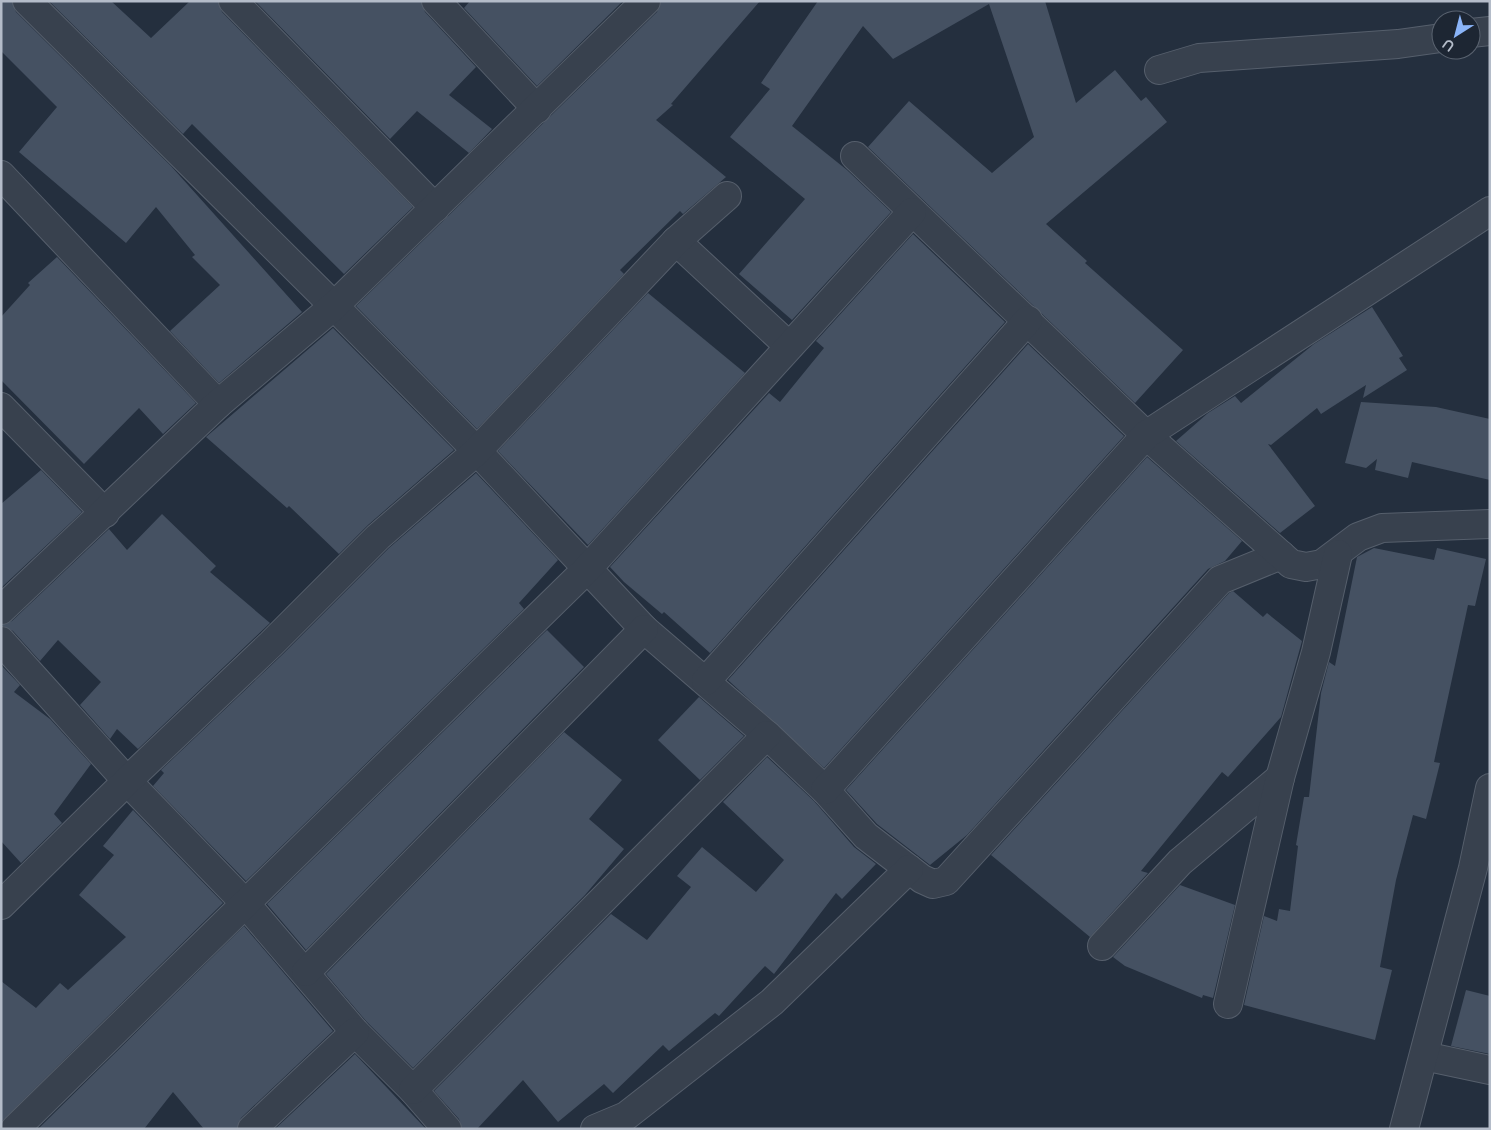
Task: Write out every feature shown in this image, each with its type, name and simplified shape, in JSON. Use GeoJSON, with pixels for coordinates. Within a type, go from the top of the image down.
{"type":"FeatureCollection","features":[{"type":"Feature","properties":{"kind":"street"},"geometry":{"type":"LineString","coordinates":[[27,1],[477,451],[644,629],[767,735],[825,790],[866,836],[922,880],[933,884],[946,881],[1220,580],[1281,555]]}},
{"type":"Feature","properties":{"kind":"street"},"geometry":{"type":"LineString","coordinates":[[234,1],[435,208]]}},
{"type":"Feature","properties":{"kind":"street"},"geometry":{"type":"LineString","coordinates":[[436,1],[537,110]]}},
{"type":"Feature","properties":{"kind":"street"},"geometry":{"type":"LineString","coordinates":[[1,610],[218,404],[334,306],[537,110],[646,1]]}},
{"type":"Feature","properties":{"kind":"street"},"geometry":{"type":"LineString","coordinates":[[1159,70],[1199,58],[1398,44],[1431,39]]}},
{"type":"Feature","properties":{"kind":"street"},"geometry":{"type":"LineString","coordinates":[[855,156],[1146,434],[1291,564],[1306,567],[1322,564],[1338,554],[1358,537],[1382,528],[1490,524]]}},
{"type":"Feature","properties":{"kind":"street"},"geometry":{"type":"LineString","coordinates":[[1,175],[218,404]]}},
{"type":"Feature","properties":{"kind":"street"},"geometry":{"type":"LineString","coordinates":[[5,893],[271,644],[378,537],[477,451],[676,241],[727,196]]}},
{"type":"Feature","properties":{"kind":"street"},"geometry":{"type":"LineString","coordinates":[[825,790],[1146,434],[1490,211]]}},
{"type":"Feature","properties":{"kind":"street"},"geometry":{"type":"LineString","coordinates":[[15,1129],[587,569],[912,212]]}},
{"type":"Feature","properties":{"kind":"street"},"geometry":{"type":"LineString","coordinates":[[676,241],[789,346]]}},
{"type":"Feature","properties":{"kind":"street"},"geometry":{"type":"LineString","coordinates":[[706,681],[1028,320]]}},
{"type":"Feature","properties":{"kind":"street"},"geometry":{"type":"LineString","coordinates":[[1,407],[105,512]]}},
{"type":"Feature","properties":{"kind":"street"},"geometry":{"type":"LineString","coordinates":[[1228,1004],[1280,778],[1316,652],[1338,554]]}},
{"type":"Feature","properties":{"kind":"street"},"geometry":{"type":"LineString","coordinates":[[306,972],[644,629]]}},
{"type":"Feature","properties":{"kind":"street"},"geometry":{"type":"LineString","coordinates":[[1,641],[127,780],[245,903],[306,972],[355,1032],[413,1090],[447,1129]]}},
{"type":"Feature","properties":{"kind":"street"},"geometry":{"type":"LineString","coordinates":[[413,1090],[767,735]]}},
{"type":"Feature","properties":{"kind":"street"},"geometry":{"type":"LineString","coordinates":[[1102,946],[1180,862],[1280,778]]}},
{"type":"Feature","properties":{"kind":"street"},"geometry":{"type":"LineString","coordinates":[[1404,1129],[1473,868],[1490,788]]}},
{"type":"Feature","properties":{"kind":"street"},"geometry":{"type":"LineString","coordinates":[[595,1129],[626,1116],[772,1002],[909,869]]}},
{"type":"Feature","properties":{"kind":"street"},"geometry":{"type":"LineString","coordinates":[[252,1129],[355,1032]]}},
{"type":"Feature","properties":{"kind":"street"},"geometry":{"type":"LineString","coordinates":[[1424,1056],[1490,1070]]}},
{"type":"Feature","properties":{"kind":"building"},"geometry":{"type":"Polygon","coordinates":[[[1,1],[12,1],[16,12],[171,166],[302,312],[219,383],[170,331],[220,285],[192,257],[195,255],[156,207],[126,243],[19,152],[57,107],[1,51],[1,1]]]}},
{"type":"Feature","properties":{"kind":"building"},"geometry":{"type":"Polygon","coordinates":[[[49,1],[111,1],[151,38],[190,1],[218,1],[222,12],[413,207],[344,274],[192,124],[183,134],[49,1]]]}},
{"type":"Feature","properties":{"kind":"building"},"geometry":{"type":"Polygon","coordinates":[[[255,1],[421,1],[425,12],[476,67],[449,95],[492,129],[469,153],[417,111],[390,139],[255,1]]]}},
{"type":"Feature","properties":{"kind":"building"},"geometry":{"type":"Polygon","coordinates":[[[470,1],[623,1],[537,86],[464,8],[470,1]]]}},
{"type":"Feature","properties":{"kind":"building"},"geometry":{"type":"Polygon","coordinates":[[[661,1],[760,1],[671,104],[673,105],[656,120],[726,177],[683,214],[680,211],[620,270],[624,274],[477,429],[356,306],[657,12],[661,1]]]}},
{"type":"Feature","properties":{"kind":"building"},"geometry":{"type":"Polygon","coordinates":[[[818,1],[1045,1],[1076,103],[1115,70],[1141,101],[1146,97],[1167,122],[1046,224],[1087,261],[1085,263],[1183,350],[1135,403],[868,147],[909,101],[992,173],[1034,137],[989,4],[893,59],[863,26],[792,126],[847,170],[891,212],[792,320],[739,274],[805,199],[730,137],[770,89],[761,83],[818,1]]]}},
{"type":"Feature","properties":{"kind":"building"},"geometry":{"type":"Polygon","coordinates":[[[913,234],[1005,322],[710,653],[664,612],[662,614],[624,582],[610,567],[769,393],[780,402],[824,348],[816,341],[913,234]]]}},
{"type":"Feature","properties":{"kind":"building"},"geometry":{"type":"Polygon","coordinates":[[[57,257],[196,403],[163,434],[139,408],[84,464],[1,380],[1,317],[30,285],[28,283],[57,257]]]}},
{"type":"Feature","properties":{"kind":"building"},"geometry":{"type":"Polygon","coordinates":[[[648,293],[745,373],[588,545],[498,451],[648,293]]]}},
{"type":"Feature","properties":{"kind":"building"},"geometry":{"type":"Polygon","coordinates":[[[1372,307],[1403,356],[1399,358],[1407,370],[1363,398],[1366,385],[1321,414],[1317,408],[1271,445],[1268,444],[1315,506],[1280,533],[1176,441],[1208,413],[1235,396],[1241,403],[1314,344],[1372,307]]]}},
{"type":"Feature","properties":{"kind":"building"},"geometry":{"type":"Polygon","coordinates":[[[333,328],[454,450],[368,525],[339,554],[289,506],[287,508],[206,437],[333,328]]]}},
{"type":"Feature","properties":{"kind":"building"},"geometry":{"type":"Polygon","coordinates":[[[1028,344],[1124,436],[824,768],[728,680],[1028,344]]]}},
{"type":"Feature","properties":{"kind":"building"},"geometry":{"type":"Polygon","coordinates":[[[1361,402],[1436,407],[1490,419],[1490,480],[1412,462],[1408,478],[1375,470],[1377,459],[1366,468],[1345,463],[1361,402]]]}},
{"type":"Feature","properties":{"kind":"building"},"geometry":{"type":"Polygon","coordinates":[[[1147,457],[1242,541],[1225,561],[1208,569],[967,835],[930,865],[877,824],[846,790],[1147,457]]]}},
{"type":"Feature","properties":{"kind":"building"},"geometry":{"type":"Polygon","coordinates":[[[41,470],[82,512],[1,588],[1,504],[41,470]]]}},
{"type":"Feature","properties":{"kind":"building"},"geometry":{"type":"Polygon","coordinates":[[[476,473],[558,560],[519,603],[524,609],[246,881],[153,786],[164,773],[161,770],[282,655],[389,548],[476,473]]]}},
{"type":"Feature","properties":{"kind":"building"},"geometry":{"type":"Polygon","coordinates":[[[162,514],[216,566],[210,572],[270,623],[138,749],[117,729],[110,739],[80,705],[101,682],[58,640],[40,661],[13,631],[1,625],[12,621],[109,529],[127,550],[162,514]]]}},
{"type":"Feature","properties":{"kind":"building"},"geometry":{"type":"Polygon","coordinates":[[[1374,548],[1434,560],[1437,548],[1486,559],[1475,606],[1468,605],[1434,762],[1440,763],[1426,819],[1413,815],[1396,880],[1380,967],[1392,970],[1375,1040],[1244,1005],[1264,916],[1277,921],[1279,909],[1290,911],[1298,846],[1296,845],[1304,797],[1309,797],[1321,693],[1329,662],[1335,666],[1357,557],[1374,548]]]}},
{"type":"Feature","properties":{"kind":"building"},"geometry":{"type":"Polygon","coordinates":[[[1233,591],[1263,617],[1267,613],[1302,641],[1281,717],[1228,777],[1222,772],[1141,871],[1148,873],[1090,937],[991,855],[1229,593],[1233,591]]]}},
{"type":"Feature","properties":{"kind":"building"},"geometry":{"type":"Polygon","coordinates":[[[547,630],[584,667],[306,950],[267,904],[547,630]]]}},
{"type":"Feature","properties":{"kind":"building"},"geometry":{"type":"Polygon","coordinates":[[[1,665],[20,685],[14,692],[50,719],[91,764],[54,814],[62,823],[21,863],[1,841],[1,665]]]}},
{"type":"Feature","properties":{"kind":"building"},"geometry":{"type":"Polygon","coordinates":[[[699,697],[744,736],[700,780],[658,740],[699,697]]]}},
{"type":"Feature","properties":{"kind":"building"},"geometry":{"type":"Polygon","coordinates":[[[564,732],[622,780],[589,819],[624,849],[585,895],[413,1068],[366,1021],[326,974],[564,732]]]}},
{"type":"Feature","properties":{"kind":"building"},"geometry":{"type":"Polygon","coordinates":[[[767,757],[814,801],[854,847],[876,864],[842,899],[836,893],[774,974],[765,966],[719,1016],[715,1013],[669,1051],[663,1045],[613,1093],[604,1084],[558,1122],[523,1080],[477,1129],[462,1129],[459,1119],[434,1091],[611,914],[647,940],[691,887],[677,876],[702,847],[756,892],[784,860],[723,802],[767,757]]]}},
{"type":"Feature","properties":{"kind":"building"},"geometry":{"type":"Polygon","coordinates":[[[133,810],[223,903],[1,1122],[1,981],[36,1008],[60,983],[68,990],[126,937],[79,895],[114,855],[103,846],[133,810]]]}},
{"type":"Feature","properties":{"kind":"building"},"geometry":{"type":"Polygon","coordinates":[[[1180,885],[1235,905],[1213,998],[1203,995],[1202,998],[1125,966],[1113,957],[1180,885]]]}},
{"type":"Feature","properties":{"kind":"building"},"geometry":{"type":"Polygon","coordinates":[[[244,926],[333,1031],[241,1118],[237,1129],[204,1129],[173,1092],[144,1129],[38,1129],[244,926]]]}},
{"type":"Feature","properties":{"kind":"building"},"geometry":{"type":"Polygon","coordinates":[[[1466,990],[1490,996],[1490,1054],[1451,1046],[1466,990]]]}},
{"type":"Feature","properties":{"kind":"building"},"geometry":{"type":"Polygon","coordinates":[[[355,1054],[426,1129],[275,1129],[355,1054]]]}}]}
